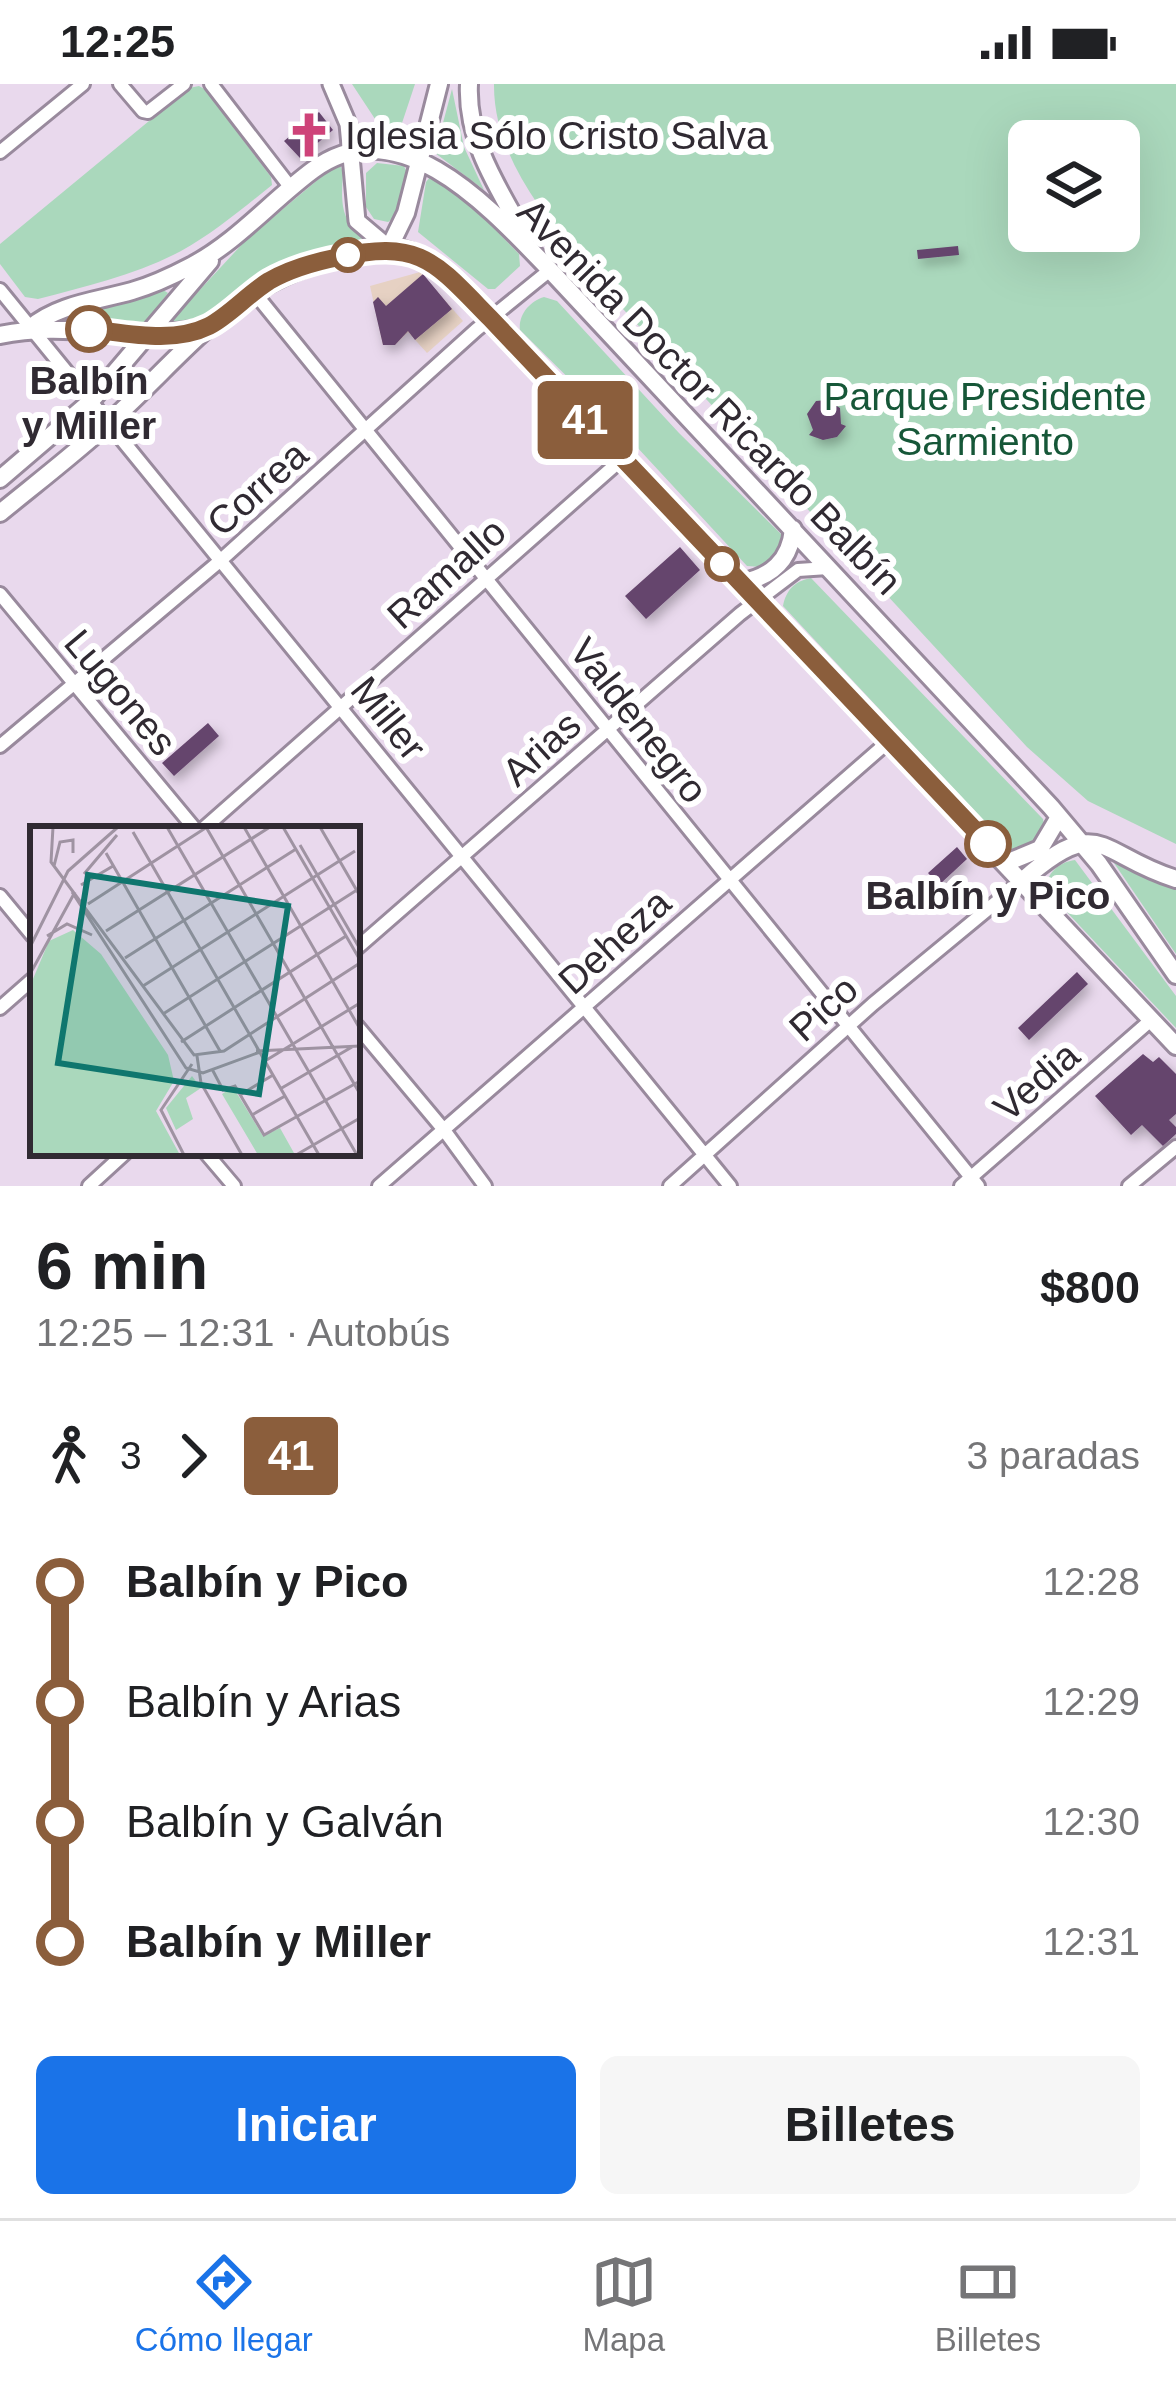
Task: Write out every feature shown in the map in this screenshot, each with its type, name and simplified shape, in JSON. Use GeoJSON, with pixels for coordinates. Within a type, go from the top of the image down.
{"type":"FeatureCollection","features":[{"type":"Feature","properties":{"kind":"main road"},"geometry":{"type":"LineString","coordinates":[[388,248],[406,213],[439,84]]}},
{"type":"Feature","properties":{"kind":"main road"},"geometry":{"type":"LineString","coordinates":[[469,84],[479,150],[535,254]]}},
{"type":"Feature","properties":{"kind":"main road"},"geometry":{"type":"LineString","coordinates":[[0,478],[91,402],[218,252],[325,161],[351,152]]}},
{"type":"Feature","properties":{"kind":"main road","name":"Avenida Doctor Ricardo Balbín"},"geometry":{"type":"LineString","coordinates":[[351,152],[393,153],[419,160],[464,188],[535,254],[1059,817],[1176,975]]}},
{"type":"Feature","properties":{"kind":"main road"},"geometry":{"type":"LineString","coordinates":[[0,513],[108,424],[208,326],[253,291],[295,269],[388,248],[408,251],[428,261],[490,318],[1176,1046]]}},
{"type":"Feature","properties":{"kind":"main road"},"geometry":{"type":"LineString","coordinates":[[30,328],[48,313],[137,290],[218,252]]}},
{"type":"Feature","properties":{"kind":"main road"},"geometry":{"type":"LineString","coordinates":[[0,335],[30,328],[146,336],[208,326]]}},
{"type":"Feature","properties":{"kind":"main road"},"geometry":{"type":"LineString","coordinates":[[740,583],[778,567],[787,556],[793,529]]}},
{"type":"Feature","properties":{"kind":"main road"},"geometry":{"type":"LineString","coordinates":[[1006,863],[1040,849],[1059,817]]}},
{"type":"Feature","properties":{"kind":"main road"},"geometry":{"type":"LineString","coordinates":[[1022,881],[1080,842],[1112,848],[1176,879]]}},
{"type":"Feature","properties":{"kind":"street"},"geometry":{"type":"LineString","coordinates":[[0,152],[83,84]]}},
{"type":"Feature","properties":{"kind":"street"},"geometry":{"type":"LineString","coordinates":[[120,84],[148,112],[184,84]]}},
{"type":"Feature","properties":{"kind":"street"},"geometry":{"type":"LineString","coordinates":[[212,84],[291,188]]}},
{"type":"Feature","properties":{"kind":"street"},"geometry":{"type":"LineString","coordinates":[[331,84],[344,107],[357,221],[388,248]]}},
{"type":"Feature","properties":{"kind":"street","name":"Correa"},"geometry":{"type":"LineString","coordinates":[[0,746],[221,560],[490,318],[550,270]]}},
{"type":"Feature","properties":{"kind":"street","name":"Miller"},"geometry":{"type":"LineString","coordinates":[[0,290],[730,1186]]}},
{"type":"Feature","properties":{"kind":"street","name":"Valdenegro"},"geometry":{"type":"LineString","coordinates":[[253,291],[970,1183]]}},
{"type":"Feature","properties":{"kind":"street","name":"Ramallo"},"geometry":{"type":"LineString","coordinates":[[202,826],[622,459]]}},
{"type":"Feature","properties":{"kind":"street","name":"Arias"},"geometry":{"type":"LineString","coordinates":[[360,945],[758,601],[798,570],[829,568]]}},
{"type":"Feature","properties":{"kind":"street","name":"Lugones"},"geometry":{"type":"LineString","coordinates":[[0,594],[196,826]]}},
{"type":"Feature","properties":{"kind":"street","name":"Deheza"},"geometry":{"type":"LineString","coordinates":[[379,1186],[889,741]]}},
{"type":"Feature","properties":{"kind":"street","name":"Pico"},"geometry":{"type":"LineString","coordinates":[[670,1186],[848,1027],[1022,881]]}},
{"type":"Feature","properties":{"kind":"street"},"geometry":{"type":"LineString","coordinates":[[0,896],[30,931]]}},
{"type":"Feature","properties":{"kind":"street"},"geometry":{"type":"LineString","coordinates":[[0,1008],[30,982]]}},
{"type":"Feature","properties":{"kind":"street","name":"Vedia"},"geometry":{"type":"LineString","coordinates":[[970,1183],[1150,1020]]}},
{"type":"Feature","properties":{"kind":"street"},"geometry":{"type":"LineString","coordinates":[[360,1030],[485,1186]]}},
{"type":"Feature","properties":{"kind":"street"},"geometry":{"type":"LineString","coordinates":[[1129,1186],[1176,1147]]}},
{"type":"Feature","properties":{"kind":"street"},"geometry":{"type":"LineString","coordinates":[[89,1186],[122,1156]]}},
{"type":"Feature","properties":{"kind":"street"},"geometry":{"type":"LineString","coordinates":[[209,1156],[234,1186]]}},
{"type":"Feature","properties":{"kind":"shaded area"},"geometry":{"type":"Polygon","coordinates":[[[420,272],[463,321],[427,353],[408,332],[395,345],[383,345],[370,286],[420,272]]]}},
{"type":"Feature","properties":{"kind":"green space"},"geometry":{"type":"Polygon","coordinates":[[[352,84],[415,84],[401,126],[377,122],[352,84]]]}},
{"type":"Feature","properties":{"kind":"green space","name":"Parque Presidente Sarmiento"},"geometry":{"type":"Polygon","coordinates":[[[494,84],[1176,84],[1176,844],[1088,801],[1027,747],[611,296],[552,224],[505,143],[494,84]]]}},
{"type":"Feature","properties":{"kind":"green space"},"geometry":{"type":"Polygon","coordinates":[[[199,86],[271,177],[272,185],[205,236],[164,259],[75,289],[38,299],[25,297],[0,264],[0,244],[189,88],[199,86]]]}},
{"type":"Feature","properties":{"kind":"green space"},"geometry":{"type":"Polygon","coordinates":[[[452,89],[464,147],[484,190],[435,153],[452,89]]]}},
{"type":"Feature","properties":{"kind":"green space"},"geometry":{"type":"Polygon","coordinates":[[[377,163],[404,166],[407,172],[395,217],[388,222],[374,219],[366,207],[366,173],[377,163]]]}},
{"type":"Feature","properties":{"kind":"green space"},"geometry":{"type":"Polygon","coordinates":[[[333,167],[341,167],[343,173],[347,218],[365,237],[273,269],[217,308],[193,320],[170,322],[246,240],[333,167]]]}},
{"type":"Feature","properties":{"kind":"green space"},"geometry":{"type":"Polygon","coordinates":[[[430,177],[467,200],[519,254],[520,266],[495,289],[488,289],[418,232],[430,177]]]}},
{"type":"Feature","properties":{"kind":"green space"},"geometry":{"type":"Polygon","coordinates":[[[163,290],[168,293],[142,327],[52,318],[163,290]]]}},
{"type":"Feature","properties":{"kind":"green space"},"geometry":{"type":"Polygon","coordinates":[[[544,297],[557,301],[782,535],[783,549],[762,567],[747,566],[520,330],[526,309],[544,297]]]}},
{"type":"Feature","properties":{"kind":"green space"},"geometry":{"type":"Polygon","coordinates":[[[811,578],[1043,819],[1043,831],[1034,843],[1019,854],[1009,848],[783,606],[792,588],[811,578]]]}},
{"type":"Feature","properties":{"kind":"green space"},"geometry":{"type":"Polygon","coordinates":[[[1110,856],[1176,885],[1176,954],[1114,863],[1110,856]]]}},
{"type":"Feature","properties":{"kind":"green space"},"geometry":{"type":"Polygon","coordinates":[[[1075,860],[1176,996],[1176,1028],[1046,890],[1055,869],[1075,860]]]}},
{"type":"Feature","properties":{"kind":"building","name":"Iglesia Sólo Cristo Salva"},"geometry":{"type":"Polygon","coordinates":[[[319,112],[333,130],[300,158],[284,141],[319,112]]]}},
{"type":"Feature","properties":{"kind":"building"},"geometry":{"type":"Polygon","coordinates":[[[958,246],[959,255],[918,259],[917,250],[958,246]]]}},
{"type":"Feature","properties":{"kind":"building"},"geometry":{"type":"Polygon","coordinates":[[[423,274],[452,309],[415,340],[408,331],[395,345],[383,345],[373,302],[378,297],[386,306],[423,274]]]}},
{"type":"Feature","properties":{"kind":"building"},"geometry":{"type":"Polygon","coordinates":[[[827,400],[840,408],[841,424],[846,426],[837,437],[823,440],[809,435],[813,430],[807,414],[816,401],[827,400]]]}},
{"type":"Feature","properties":{"kind":"building"},"geometry":{"type":"Polygon","coordinates":[[[680,547],[700,570],[646,619],[625,596],[680,547]]]}},
{"type":"Feature","properties":{"kind":"building"},"geometry":{"type":"Polygon","coordinates":[[[208,723],[219,736],[174,776],[162,763],[208,723]]]}},
{"type":"Feature","properties":{"kind":"building"},"geometry":{"type":"Polygon","coordinates":[[[957,847],[967,859],[939,885],[928,873],[957,847]]]}},
{"type":"Feature","properties":{"kind":"building"},"geometry":{"type":"Polygon","coordinates":[[[1077,972],[1088,984],[1029,1040],[1018,1028],[1077,972]]]}},
{"type":"Feature","properties":{"kind":"building"},"geometry":{"type":"Polygon","coordinates":[[[1143,1054],[1153,1062],[1159,1057],[1176,1074],[1176,1114],[1169,1120],[1176,1134],[1163,1146],[1142,1125],[1131,1135],[1095,1096],[1143,1054]]]}},
{"type":"Feature","properties":{"kind":"bus line","name":"41"},"geometry":{"type":"LineString","coordinates":[[89,329],[146,336],[194,330],[208,326],[253,291],[295,269],[388,248],[420,256],[490,318],[988,844]]}},
{"type":"Feature","properties":{"kind":"place","name":"Iglesia Sólo Cristo Salva"},"geometry":{"type":"Point","coordinates":[309,135]}},
{"type":"Feature","properties":{"kind":"place","name":"Balbín y Miller"},"geometry":{"type":"Point","coordinates":[89,329]}},
{"type":"Feature","properties":{"kind":"place","name":"Balbín y Pico"},"geometry":{"type":"Point","coordinates":[988,844]}}]}
